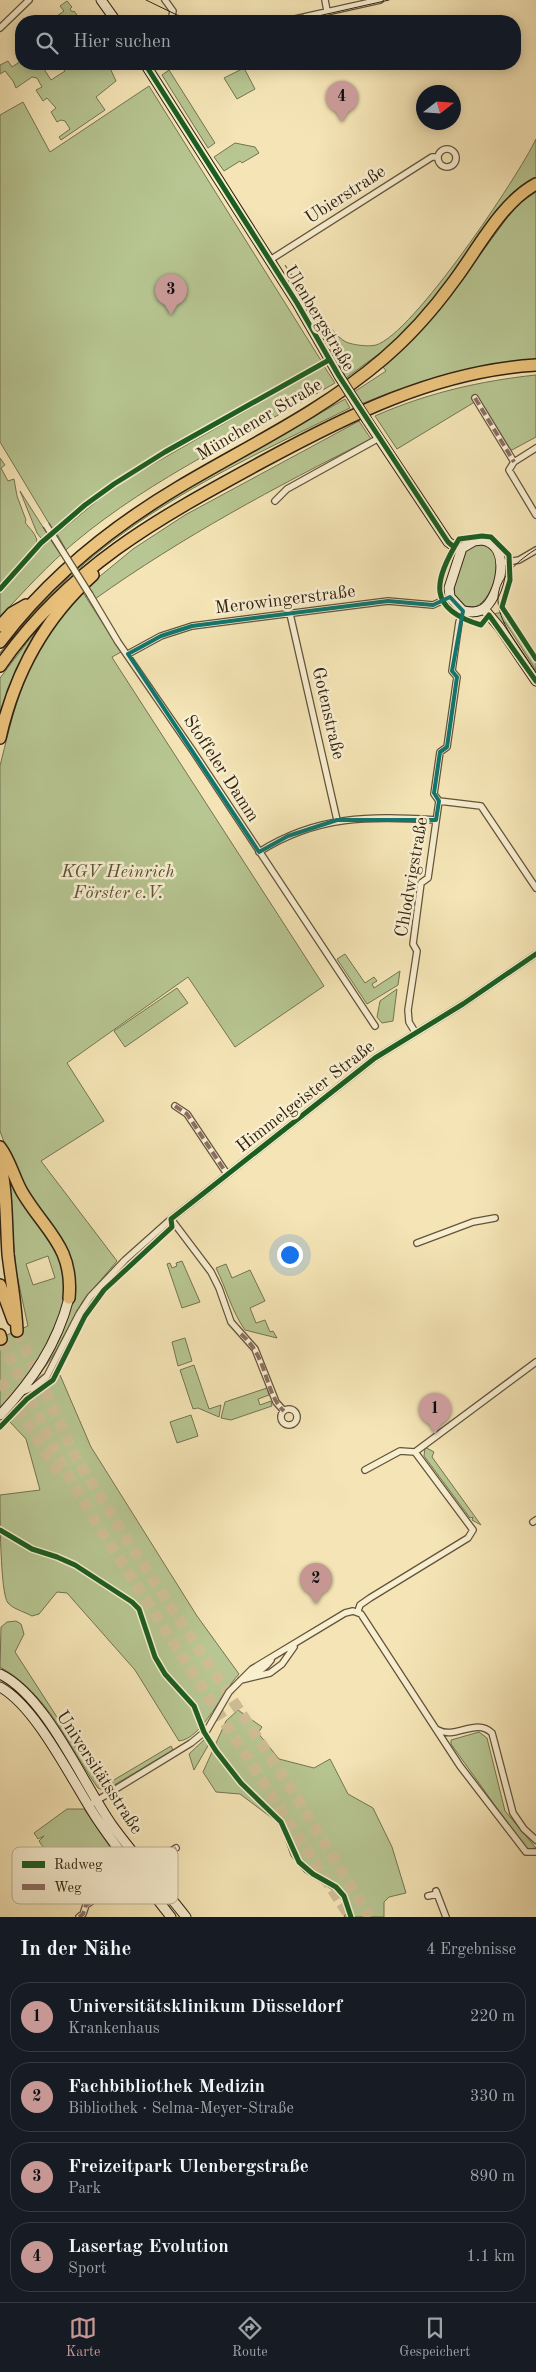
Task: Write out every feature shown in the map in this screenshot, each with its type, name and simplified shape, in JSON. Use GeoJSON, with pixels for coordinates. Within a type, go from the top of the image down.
{"type":"FeatureCollection","features":[{"type":"Feature","properties":{"kind":"highway","name":"Münchener Straße"},"geometry":{"type":"LineString","coordinates":[[0,642],[34,601],[88,549],[130,518],[178,487],[292,424],[381,361],[433,309],[513,201],[536,184]]}},
{"type":"Feature","properties":{"kind":"highway","name":"Münchener Straße"},"geometry":{"type":"LineString","coordinates":[[0,666],[45,610],[100,560],[182,504],[368,408],[395,396],[454,378],[536,365]]}},
{"type":"Feature","properties":{"kind":"highway"},"geometry":{"type":"LineString","coordinates":[[0,738],[10,700],[30,654],[49,623],[72,595],[96,572],[100,560]]}},
{"type":"Feature","properties":{"kind":"highway"},"geometry":{"type":"LineString","coordinates":[[0,626],[12,613],[34,601]]}},
{"type":"Feature","properties":{"kind":"highway"},"geometry":{"type":"LineString","coordinates":[[0,1147],[25,1197],[59,1243],[70,1276],[69,1298]]}},
{"type":"Feature","properties":{"kind":"highway"},"geometry":{"type":"LineString","coordinates":[[0,1161],[4,1180],[17,1331],[0,1285]]}},
{"type":"Feature","properties":{"kind":"street"},"geometry":{"type":"LineString","coordinates":[[0,28],[29,0]]}},
{"type":"Feature","properties":{"kind":"street"},"geometry":{"type":"LineString","coordinates":[[101,0],[112,15]]}},
{"type":"Feature","properties":{"kind":"street"},"geometry":{"type":"LineString","coordinates":[[165,0],[173,10],[173,15]]}},
{"type":"Feature","properties":{"kind":"street"},"geometry":{"type":"LineString","coordinates":[[324,0],[327,11]]}},
{"type":"Feature","properties":{"kind":"street"},"geometry":{"type":"LineString","coordinates":[[311,15],[380,0]]}},
{"type":"Feature","properties":{"kind":"street","name":"Ulenbergstraße"},"geometry":{"type":"LineString","coordinates":[[147,70],[270,260],[367,420],[448,542],[461,551]]}},
{"type":"Feature","properties":{"kind":"street","name":"Ubierstraße"},"geometry":{"type":"LineString","coordinates":[[270,260],[432,157],[438,157]]}},
{"type":"Feature","properties":{"kind":"street"},"geometry":{"type":"LineString","coordinates":[[475,398],[514,462]]}},
{"type":"Feature","properties":{"kind":"street"},"geometry":{"type":"LineString","coordinates":[[275,501],[287,489],[379,438]]}},
{"type":"Feature","properties":{"kind":"street"},"geometry":{"type":"LineString","coordinates":[[536,448],[514,462],[509,468],[510,473],[536,515]]}},
{"type":"Feature","properties":{"kind":"street","name":"Stoffeler Damm"},"geometry":{"type":"LineString","coordinates":[[46,525],[118,642],[128,654],[374,1026]]}},
{"type":"Feature","properties":{"kind":"street"},"geometry":{"type":"LineString","coordinates":[[486,540],[497,549],[501,563],[491,599],[484,608],[474,612],[463,611],[450,597],[449,588],[461,551],[465,545],[474,541],[486,540]]}},
{"type":"Feature","properties":{"kind":"street"},"geometry":{"type":"LineString","coordinates":[[501,563],[519,560],[536,550]]}},
{"type":"Feature","properties":{"kind":"street","name":"Merowingerstraße"},"geometry":{"type":"LineString","coordinates":[[128,654],[160,636],[192,626],[388,601],[433,605],[450,597]]}},
{"type":"Feature","properties":{"kind":"street"},"geometry":{"type":"LineString","coordinates":[[484,608],[536,681]]}},
{"type":"Feature","properties":{"kind":"street","name":"Chlodwigstraße"},"geometry":{"type":"LineString","coordinates":[[415,1032],[408,1017],[417,951],[413,944],[421,883],[428,878],[439,801],[434,791],[440,752],[447,747],[457,677],[452,671],[459,622],[463,611]]}},
{"type":"Feature","properties":{"kind":"street","name":"Gotenstraße"},"geometry":{"type":"LineString","coordinates":[[290,614],[338,820]]}},
{"type":"Feature","properties":{"kind":"street"},"geometry":{"type":"LineString","coordinates":[[527,669],[536,673]]}},
{"type":"Feature","properties":{"kind":"street"},"geometry":{"type":"LineString","coordinates":[[439,801],[481,806],[536,888]]}},
{"type":"Feature","properties":{"kind":"street"},"geometry":{"type":"LineString","coordinates":[[259,852],[301,831],[338,820],[378,817],[436,820]]}},
{"type":"Feature","properties":{"kind":"street","name":"Himmelgeister Straße"},"geometry":{"type":"LineString","coordinates":[[0,1415],[22,1392],[34,1387],[47,1376],[79,1314],[105,1280],[171,1219],[375,1058],[463,1004],[536,954]]}},
{"type":"Feature","properties":{"kind":"street","name":"Himmelgeister Straße"},"geometry":{"type":"LineString","coordinates":[[175,1106],[187,1114],[227,1174]]}},
{"type":"Feature","properties":{"kind":"street"},"geometry":{"type":"LineString","coordinates":[[417,1243],[473,1222],[495,1218]]}},
{"type":"Feature","properties":{"kind":"street"},"geometry":{"type":"LineString","coordinates":[[171,1219],[220,1288],[231,1322],[256,1350],[276,1402],[284,1411]]}},
{"type":"Feature","properties":{"kind":"street"},"geometry":{"type":"LineString","coordinates":[[22,1392],[38,1372],[53,1343],[69,1298]]}},
{"type":"Feature","properties":{"kind":"street"},"geometry":{"type":"LineString","coordinates":[[365,1470],[400,1451],[416,1452],[536,1362]]}},
{"type":"Feature","properties":{"kind":"street"},"geometry":{"type":"LineString","coordinates":[[358,1611],[360,1605],[370,1598],[473,1534],[472,1528],[416,1452]]}},
{"type":"Feature","properties":{"kind":"street"},"geometry":{"type":"LineString","coordinates":[[88,1806],[191,1743],[204,1732],[229,1692],[265,1661],[271,1660],[344,1613],[358,1611]]}},
{"type":"Feature","properties":{"kind":"street"},"geometry":{"type":"LineString","coordinates":[[358,1611],[460,1766],[522,1850],[536,1852]]}},
{"type":"Feature","properties":{"kind":"street"},"geometry":{"type":"LineString","coordinates":[[241,1680],[270,1673],[282,1664],[298,1643]]}},
{"type":"Feature","properties":{"kind":"street","name":"Universitätsstraße"},"geometry":{"type":"LineString","coordinates":[[0,1674],[9,1678],[32,1698],[49,1722],[112,1825],[130,1847]]}},
{"type":"Feature","properties":{"kind":"street","name":"Universitätsstraße"},"geometry":{"type":"LineString","coordinates":[[0,1687],[24,1707],[41,1729],[88,1806],[117,1847]]}},
{"type":"Feature","properties":{"kind":"street"},"geometry":{"type":"LineString","coordinates":[[41,1729],[49,1722]]}},
{"type":"Feature","properties":{"kind":"street"},"geometry":{"type":"LineString","coordinates":[[438,1730],[447,1732],[478,1726],[492,1733],[513,1813],[524,1829],[536,1840]]}},
{"type":"Feature","properties":{"kind":"street"},"geometry":{"type":"LineString","coordinates":[[428,1896],[436,1893],[446,1917]]}},
{"type":"Feature","properties":{"kind":"street"},"geometry":{"type":"LineString","coordinates":[[79,1917],[84,1914],[86,1904]]}},
{"type":"Feature","properties":{"kind":"street","name":"Universitätsstraße"},"geometry":{"type":"LineString","coordinates":[[161,1904],[171,1917]]}},
{"type":"Feature","properties":{"kind":"street","name":"Universitätsstraße"},"geometry":{"type":"LineString","coordinates":[[176,1904],[186,1917]]}},
{"type":"Feature","properties":{"kind":"highlighted area"},"geometry":{"type":"Polygon","coordinates":[[[450,597],[463,611],[452,671],[457,677],[447,747],[440,752],[434,793],[439,801],[436,820],[337,820],[288,836],[259,852],[128,654],[161,636],[192,626],[388,601],[433,605],[450,597]]]}},
{"type":"Feature","properties":{"kind":"green space"},"geometry":{"type":"Polygon","coordinates":[[[67,1],[72,7],[70,9],[72,12],[74,11],[77,15],[58,15],[64,11],[60,6],[67,1]]]}},
{"type":"Feature","properties":{"kind":"green space"},"geometry":{"type":"Polygon","coordinates":[[[8,61],[12,67],[15,65],[15,70],[45,70],[51,80],[64,70],[111,70],[116,81],[96,97],[105,110],[61,140],[59,137],[70,129],[65,121],[57,122],[51,112],[56,108],[47,98],[43,101],[36,90],[42,87],[37,78],[32,77],[16,88],[5,71],[0,74],[0,65],[8,61]]]}},
{"type":"Feature","properties":{"kind":"green space"},"geometry":{"type":"Polygon","coordinates":[[[169,70],[215,143],[208,148],[162,75],[169,70]]]}},
{"type":"Feature","properties":{"kind":"green space"},"geometry":{"type":"Polygon","coordinates":[[[240,70],[245,70],[255,89],[237,99],[224,78],[240,70]]]}},
{"type":"Feature","properties":{"kind":"green space"},"geometry":{"type":"Polygon","coordinates":[[[149,86],[322,362],[150,461],[84,505],[53,530],[0,442],[0,115],[23,102],[50,152],[149,86]]]}},
{"type":"Feature","properties":{"kind":"green space"},"geometry":{"type":"Polygon","coordinates":[[[536,139],[536,179],[403,336],[346,378],[285,265],[331,329],[339,337],[353,344],[376,345],[393,335],[414,314],[438,285],[509,186],[536,139]]]}},
{"type":"Feature","properties":{"kind":"green space"},"geometry":{"type":"Polygon","coordinates":[[[235,143],[255,147],[259,153],[242,163],[240,161],[224,171],[214,157],[235,143]]]}},
{"type":"Feature","properties":{"kind":"green space"},"geometry":{"type":"Polygon","coordinates":[[[536,192],[536,360],[490,367],[426,381],[361,404],[354,392],[386,371],[383,367],[438,312],[517,205],[536,192]]]}},
{"type":"Feature","properties":{"kind":"green space"},"geometry":{"type":"Polygon","coordinates":[[[324,366],[335,383],[202,457],[136,497],[75,542],[0,617],[0,591],[50,539],[59,552],[65,548],[57,534],[115,486],[324,366]]]}},
{"type":"Feature","properties":{"kind":"green space"},"geometry":{"type":"Polygon","coordinates":[[[536,375],[536,437],[512,450],[508,449],[478,400],[397,449],[375,416],[414,401],[454,389],[536,375]]]}},
{"type":"Feature","properties":{"kind":"green space"},"geometry":{"type":"Polygon","coordinates":[[[345,399],[350,408],[204,482],[116,538],[76,571],[37,609],[0,653],[27,616],[61,580],[105,543],[180,493],[345,399]]]}},
{"type":"Feature","properties":{"kind":"green space"},"geometry":{"type":"Polygon","coordinates":[[[359,421],[371,439],[195,534],[95,599],[88,586],[133,549],[185,515],[359,421]]]}},
{"type":"Feature","properties":{"kind":"green space"},"geometry":{"type":"Polygon","coordinates":[[[0,458],[5,465],[1,468],[8,481],[14,479],[25,522],[35,535],[37,545],[0,586],[0,458]]]}},
{"type":"Feature","properties":{"kind":"green space"},"geometry":{"type":"Polygon","coordinates":[[[20,491],[48,535],[41,538],[37,533],[20,491]]]}},
{"type":"Feature","properties":{"kind":"green space"},"geometry":{"type":"Polygon","coordinates":[[[476,544],[488,547],[495,555],[497,566],[496,578],[484,600],[476,607],[467,608],[457,602],[454,586],[464,555],[467,550],[476,544]]]}},
{"type":"Feature","properties":{"kind":"green space","name":"KGV Heinrich Förster e.V."},"geometry":{"type":"Polygon","coordinates":[[[82,591],[121,652],[112,657],[113,659],[324,986],[235,1047],[188,977],[67,1063],[104,1121],[41,1161],[117,1261],[83,1301],[56,1351],[38,1377],[60,1338],[69,1312],[67,1250],[59,1235],[38,1209],[12,1164],[0,1131],[0,766],[14,712],[26,677],[56,622],[82,591]]]}},
{"type":"Feature","properties":{"kind":"green space"},"geometry":{"type":"Polygon","coordinates":[[[504,613],[536,662],[536,670],[505,622],[502,624],[495,614],[504,613]]]}},
{"type":"Feature","properties":{"kind":"green space"},"geometry":{"type":"Polygon","coordinates":[[[35,632],[14,674],[0,718],[0,678],[35,632]]]}},
{"type":"Feature","properties":{"kind":"green space"},"geometry":{"type":"Polygon","coordinates":[[[345,954],[365,983],[374,977],[377,981],[372,984],[374,988],[400,971],[398,985],[367,1004],[337,959],[345,954]]]}},
{"type":"Feature","properties":{"kind":"green space"},"geometry":{"type":"Polygon","coordinates":[[[177,988],[188,1003],[125,1047],[114,1031],[177,988]]]}},
{"type":"Feature","properties":{"kind":"green space"},"geometry":{"type":"Polygon","coordinates":[[[397,989],[393,1021],[382,1023],[377,1017],[380,1001],[397,989]]]}},
{"type":"Feature","properties":{"kind":"green space"},"geometry":{"type":"Polygon","coordinates":[[[7,1173],[62,1258],[65,1299],[59,1321],[35,1369],[0,1410],[0,1338],[28,1326],[16,1271],[7,1173]],[[48,1256],[26,1264],[33,1285],[55,1278],[48,1256]]]}},
{"type":"Feature","properties":{"kind":"green space"},"geometry":{"type":"Polygon","coordinates":[[[182,1261],[200,1302],[182,1308],[167,1264],[170,1263],[172,1268],[177,1266],[176,1263],[182,1261]]]}},
{"type":"Feature","properties":{"kind":"green space"},"geometry":{"type":"Polygon","coordinates":[[[226,1264],[232,1278],[250,1270],[265,1301],[250,1308],[256,1323],[265,1320],[270,1332],[273,1331],[277,1338],[245,1330],[240,1323],[216,1268],[226,1264]]]}},
{"type":"Feature","properties":{"kind":"green space"},"geometry":{"type":"Polygon","coordinates":[[[185,1338],[192,1361],[178,1366],[172,1342],[185,1338]]]}},
{"type":"Feature","properties":{"kind":"green space"},"geometry":{"type":"Polygon","coordinates":[[[194,1365],[209,1409],[221,1405],[219,1417],[198,1408],[193,1409],[180,1370],[194,1365]]]}},
{"type":"Feature","properties":{"kind":"green space"},"geometry":{"type":"Polygon","coordinates":[[[60,1375],[91,1447],[197,1616],[239,1674],[204,1724],[196,1732],[179,1741],[135,1670],[67,1593],[57,1592],[39,1614],[32,1616],[10,1605],[5,1596],[1,1552],[0,1495],[40,1490],[26,1439],[10,1422],[20,1409],[60,1375]]]}},
{"type":"Feature","properties":{"kind":"green space"},"geometry":{"type":"Polygon","coordinates":[[[267,1388],[269,1395],[258,1399],[260,1405],[271,1401],[272,1406],[231,1420],[221,1418],[225,1402],[267,1388]]]}},
{"type":"Feature","properties":{"kind":"green space"},"geometry":{"type":"Polygon","coordinates":[[[191,1415],[198,1436],[177,1443],[170,1422],[191,1415]]]}},
{"type":"Feature","properties":{"kind":"green space"},"geometry":{"type":"Polygon","coordinates":[[[425,1447],[434,1452],[432,1457],[481,1525],[472,1520],[473,1517],[470,1518],[424,1456],[425,1447]]]}},
{"type":"Feature","properties":{"kind":"green space"},"geometry":{"type":"Polygon","coordinates":[[[16,1621],[21,1624],[24,1634],[15,1652],[102,1787],[171,1746],[173,1750],[104,1791],[98,1788],[56,1722],[32,1691],[0,1667],[1,1627],[7,1622],[16,1621]]]}},
{"type":"Feature","properties":{"kind":"green space"},"geometry":{"type":"Polygon","coordinates":[[[238,1710],[262,1727],[258,1733],[279,1759],[314,1768],[330,1759],[348,1794],[373,1808],[392,1847],[406,1893],[389,1897],[384,1902],[384,1917],[344,1917],[346,1912],[343,1901],[336,1892],[304,1872],[291,1856],[282,1830],[276,1821],[240,1794],[216,1792],[203,1772],[226,1721],[238,1710]]]}},
{"type":"Feature","properties":{"kind":"green space"},"geometry":{"type":"Polygon","coordinates":[[[479,1732],[487,1738],[505,1811],[536,1848],[526,1849],[451,1744],[451,1740],[479,1732]]]}},
{"type":"Feature","properties":{"kind":"green space"},"geometry":{"type":"Polygon","coordinates":[[[206,1738],[209,1744],[194,1770],[189,1754],[206,1738]]]}},
{"type":"Feature","properties":{"kind":"green space"},"geometry":{"type":"Polygon","coordinates":[[[67,1809],[84,1809],[110,1847],[43,1847],[39,1841],[44,1836],[38,1839],[34,1833],[67,1809]]]}},
{"type":"Feature","properties":{"kind":"tunnel"},"geometry":{"type":"LineString","coordinates":[[17,1331],[76,1458],[140,1560],[290,1787],[370,1917]]}},
{"type":"Feature","properties":{"kind":"tunnel"},"geometry":{"type":"LineString","coordinates":[[1,1339],[61,1462],[90,1513],[350,1917]]}},
{"type":"Feature","properties":{"kind":"tunnel"},"geometry":{"type":"LineString","coordinates":[[0,1380],[59,1474]]}},
{"type":"Feature","properties":{"kind":"tram line"},"geometry":{"type":"LineString","coordinates":[[146,0],[177,15]]}},
{"type":"Feature","properties":{"kind":"tram line"},"geometry":{"type":"LineString","coordinates":[[323,15],[389,0]]}},
{"type":"Feature","properties":{"kind":"tram line"},"geometry":{"type":"LineString","coordinates":[[536,549],[516,565],[504,579],[498,594],[499,608],[504,623],[536,673]]}},
{"type":"Feature","properties":{"kind":"marked path"},"geometry":{"type":"LineString","coordinates":[[475,398],[514,462]]}},
{"type":"Feature","properties":{"kind":"marked path"},"geometry":{"type":"LineString","coordinates":[[175,1106],[187,1114],[227,1174]]}},
{"type":"Feature","properties":{"kind":"marked path"},"geometry":{"type":"LineString","coordinates":[[241,1334],[257,1354],[273,1395],[284,1411]]}},
{"type":"Feature","properties":{"kind":"marked path"},"geometry":{"type":"LineString","coordinates":[[79,1917],[83,1914],[88,1904]]}},
{"type":"Feature","properties":{"kind":"cycle path"},"geometry":{"type":"LineString","coordinates":[[149,70],[297,303],[339,376],[448,542],[454,547]]}},
{"type":"Feature","properties":{"kind":"cycle path"},"geometry":{"type":"LineString","coordinates":[[0,589],[41,543],[85,505],[114,484],[165,452],[329,360]]}},
{"type":"Feature","properties":{"kind":"cycle path"},"geometry":{"type":"LineString","coordinates":[[536,659],[502,607],[510,580],[509,555],[491,537],[482,536],[459,539],[450,554],[440,581],[440,592],[443,602],[451,611],[481,625],[489,615],[536,681]]}},
{"type":"Feature","properties":{"kind":"cycle path"},"geometry":{"type":"LineString","coordinates":[[0,1427],[27,1399],[53,1380],[85,1316],[104,1290],[172,1227],[171,1219],[375,1058],[463,1004],[536,954]]}},
{"type":"Feature","properties":{"kind":"cycle path"},"geometry":{"type":"LineString","coordinates":[[0,1530],[32,1549],[75,1565],[132,1602],[139,1609],[155,1657],[165,1674],[194,1706],[204,1732],[216,1751],[241,1783],[281,1822],[299,1862],[313,1874],[336,1887],[344,1896],[351,1917]]}},
{"type":"Feature","properties":{"kind":"place","name":"Lasertag Evolution"},"geometry":{"type":"Point","coordinates":[342,122]}},
{"type":"Feature","properties":{"kind":"place","name":"Freizeitpark Ulenbergstraße"},"geometry":{"type":"Point","coordinates":[171,315]}},
{"type":"Feature","properties":{"kind":"place","name":"Universitätsklinikum Düsseldorf"},"geometry":{"type":"Point","coordinates":[435,1434]}},
{"type":"Feature","properties":{"kind":"place","name":"Fachbibliothek Medizin"},"geometry":{"type":"Point","coordinates":[316,1604]}}]}
